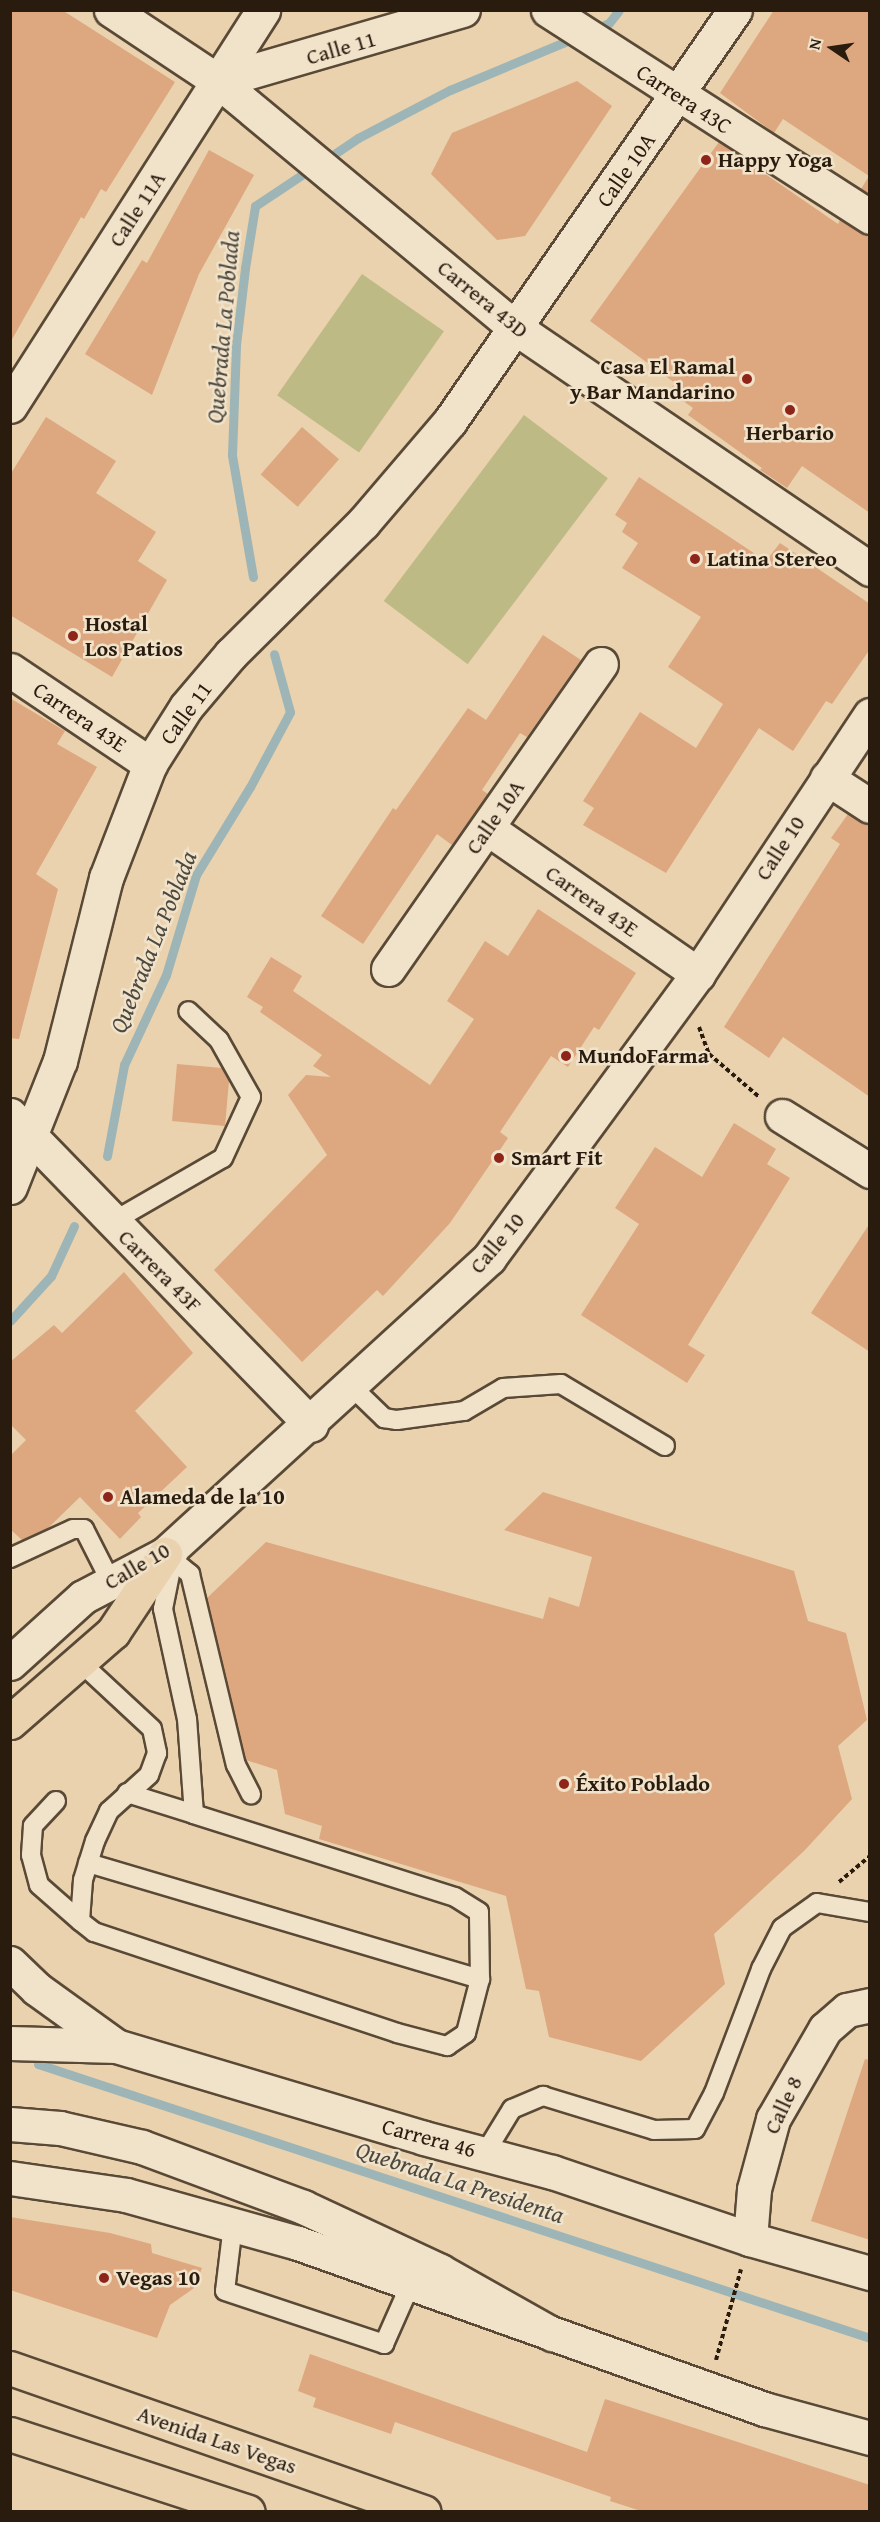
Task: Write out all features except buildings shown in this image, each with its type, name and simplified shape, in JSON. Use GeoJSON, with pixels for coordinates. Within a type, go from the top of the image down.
{"type":"FeatureCollection","features":[{"type":"Feature","properties":{"kind":"main road"},"geometry":{"type":"LineString","coordinates":[[10,1722],[113,1632],[170,1557]]}},
{"type":"Feature","properties":{"kind":"main road","name":"Avenida Las Vegas"},"geometry":{"type":"LineString","coordinates":[[10,2368],[424,2511]]}},
{"type":"Feature","properties":{"kind":"main road"},"geometry":{"type":"LineString","coordinates":[[10,2434],[194,2503],[248,2511]]}},
{"type":"Feature","properties":{"kind":"street","name":"Carrera 43D"},"geometry":{"type":"LineString","coordinates":[[111,10],[218,81],[517,329],[870,569]]}},
{"type":"Feature","properties":{"kind":"street","name":"Calle 11A"},"geometry":{"type":"LineString","coordinates":[[10,406],[263,10]]}},
{"type":"Feature","properties":{"kind":"street","name":"Calle 11"},"geometry":{"type":"LineString","coordinates":[[218,81],[463,10]]}},
{"type":"Feature","properties":{"kind":"street","name":"Calle 10A"},"geometry":{"type":"LineString","coordinates":[[517,329],[735,10]]}},
{"type":"Feature","properties":{"kind":"street","name":"Carrera 43C"},"geometry":{"type":"LineString","coordinates":[[560,16],[628,63],[870,217]]}},
{"type":"Feature","properties":{"kind":"street","name":"Calle 11"},"geometry":{"type":"LineString","coordinates":[[10,1187],[21,1127],[60,1061],[106,878],[150,764],[186,707],[231,654],[406,476],[517,329]]}},
{"type":"Feature","properties":{"kind":"street","name":"Calle 10A"},"geometry":{"type":"LineString","coordinates":[[388,969],[601,664]]}},
{"type":"Feature","properties":{"kind":"street","name":"Carrera 43E"},"geometry":{"type":"LineString","coordinates":[[10,670],[150,764]]}},
{"type":"Feature","properties":{"kind":"street","name":"Calle 10"},"geometry":{"type":"LineString","coordinates":[[10,1663],[82,1597],[170,1557],[200,1523],[311,1425],[489,1258],[698,974],[870,715]]}},
{"type":"Feature","properties":{"kind":"street"},"geometry":{"type":"LineString","coordinates":[[827,778],[870,806]]}},
{"type":"Feature","properties":{"kind":"street","name":"Carrera 43E"},"geometry":{"type":"LineString","coordinates":[[487,828],[698,974]]}},
{"type":"Feature","properties":{"kind":"street"},"geometry":{"type":"LineString","coordinates":[[782,1116],[870,1171]]}},
{"type":"Feature","properties":{"kind":"street","name":"Carrera 43F"},"geometry":{"type":"LineString","coordinates":[[21,1127],[311,1425]]}},
{"type":"Feature","properties":{"kind":"street","name":"Carrera 46"},"geometry":{"type":"LineString","coordinates":[[10,1963],[37,1989],[116,2046],[485,2153],[746,2254],[870,2273]]}},
{"type":"Feature","properties":{"kind":"street","name":"Calle 8"},"geometry":{"type":"LineString","coordinates":[[746,2254],[754,2189],[773,2119],[825,2029],[847,2010],[870,2005]]}},
{"type":"Feature","properties":{"kind":"street"},"geometry":{"type":"LineString","coordinates":[[10,2043],[116,2046]]}},
{"type":"Feature","properties":{"kind":"street"},"geometry":{"type":"LineString","coordinates":[[10,2124],[60,2128],[142,2147],[303,2207],[440,2271],[552,2334]]}},
{"type":"Feature","properties":{"kind":"street"},"geometry":{"type":"LineString","coordinates":[[10,2178],[126,2195],[298,2243],[764,2409],[870,2438]]}},
{"type":"Feature","properties":{"kind":"lane"},"geometry":{"type":"LineString","coordinates":[[112,1222],[223,1158],[251,1097],[219,1040],[188,1011]]}},
{"type":"Feature","properties":{"kind":"lane"},"geometry":{"type":"LineString","coordinates":[[352,1387],[384,1418],[397,1420],[464,1411],[502,1388],[561,1384],[665,1446]]}},
{"type":"Feature","properties":{"kind":"lane"},"geometry":{"type":"LineString","coordinates":[[10,1558],[73,1529],[84,1529],[111,1582]]}},
{"type":"Feature","properties":{"kind":"lane"},"geometry":{"type":"LineString","coordinates":[[170,1557],[190,1574],[236,1765],[251,1794]]}},
{"type":"Feature","properties":{"kind":"lane"},"geometry":{"type":"LineString","coordinates":[[170,1557],[163,1609],[187,1719],[194,1814]]}},
{"type":"Feature","properties":{"kind":"lane"},"geometry":{"type":"LineString","coordinates":[[80,1662],[152,1729],[157,1753],[149,1775],[109,1811],[88,1863],[80,1921]]}},
{"type":"Feature","properties":{"kind":"lane"},"geometry":{"type":"LineString","coordinates":[[56,1801],[33,1826],[31,1855],[39,1885],[94,1932],[327,2011],[447,2046],[466,2032],[480,1979],[479,1912],[455,1897],[127,1793]]}},
{"type":"Feature","properties":{"kind":"lane"},"geometry":{"type":"LineString","coordinates":[[88,1863],[480,1979]]}},
{"type":"Feature","properties":{"kind":"lane"},"geometry":{"type":"LineString","coordinates":[[485,2153],[512,2109],[543,2096],[654,2130],[695,2129],[714,2093],[761,1969],[782,1928],[817,1903],[870,1912]]}},
{"type":"Feature","properties":{"kind":"lane"},"geometry":{"type":"LineString","coordinates":[[232,2225],[225,2291],[384,2344],[411,2283]]}},
{"type":"Feature","properties":{"kind":"path"},"geometry":{"type":"LineString","coordinates":[[697,1023],[709,1054],[782,1116]]}},
{"type":"Feature","properties":{"kind":"path"},"geometry":{"type":"LineString","coordinates":[[817,1903],[870,1856]]}},
{"type":"Feature","properties":{"kind":"path"},"geometry":{"type":"LineString","coordinates":[[723,2335],[746,2254]]}},
{"type":"Feature","properties":{"kind":"shaded area"},"geometry":{"type":"Polygon","coordinates":[[[362,274],[444,331],[359,453],[277,395],[362,274]]]}},
{"type":"Feature","properties":{"kind":"shaded area"},"geometry":{"type":"Polygon","coordinates":[[[524,415],[608,478],[468,664],[384,601],[524,415]]]}},
{"type":"Feature","properties":{"kind":"waterway","name":"Quebrada La Poblada"},"geometry":{"type":"LineString","coordinates":[[593,30],[609,23],[619,10]]}},
{"type":"Feature","properties":{"kind":"waterway","name":"Quebrada La Poblada"},"geometry":{"type":"LineString","coordinates":[[324,161],[358,138],[450,90],[577,37]]}},
{"type":"Feature","properties":{"kind":"waterway","name":"Quebrada La Poblada"},"geometry":{"type":"LineString","coordinates":[[253,577],[232,455],[236,345],[245,268],[255,206],[312,168]]}},
{"type":"Feature","properties":{"kind":"waterway","name":"Quebrada La Poblada"},"geometry":{"type":"LineString","coordinates":[[107,1156],[124,1065],[166,975],[196,875],[250,787],[290,712],[274,654]]}},
{"type":"Feature","properties":{"kind":"waterway","name":"Quebrada La Poblada"},"geometry":{"type":"LineString","coordinates":[[10,1321],[51,1276],[74,1226]]}},
{"type":"Feature","properties":{"kind":"waterway","name":"Quebrada La Presidenta"},"geometry":{"type":"LineString","coordinates":[[38,2064],[870,2338]]}},
{"type":"Feature","properties":{"kind":"place","name":"Happy Yoga"},"geometry":{"type":"Point","coordinates":[706,160]}},
{"type":"Feature","properties":{"kind":"place","name":"Casa El Ramal y Bar Mandarino"},"geometry":{"type":"Point","coordinates":[747,379]}},
{"type":"Feature","properties":{"kind":"place","name":"Herbario"},"geometry":{"type":"Point","coordinates":[790,410]}},
{"type":"Feature","properties":{"kind":"place","name":"Latina Stereo"},"geometry":{"type":"Point","coordinates":[695,559]}},
{"type":"Feature","properties":{"kind":"place","name":"Hostal Los Patios"},"geometry":{"type":"Point","coordinates":[73,636]}},
{"type":"Feature","properties":{"kind":"place","name":"MundoFarma"},"geometry":{"type":"Point","coordinates":[566,1056]}},
{"type":"Feature","properties":{"kind":"place","name":"Smart Fit"},"geometry":{"type":"Point","coordinates":[499,1158]}},
{"type":"Feature","properties":{"kind":"place","name":"Alameda de la 10"},"geometry":{"type":"Point","coordinates":[108,1497]}},
{"type":"Feature","properties":{"kind":"place","name":"Éxito Poblado"},"geometry":{"type":"Point","coordinates":[564,1784]}},
{"type":"Feature","properties":{"kind":"place","name":"Vegas 10"},"geometry":{"type":"Point","coordinates":[104,2278]}}]}
